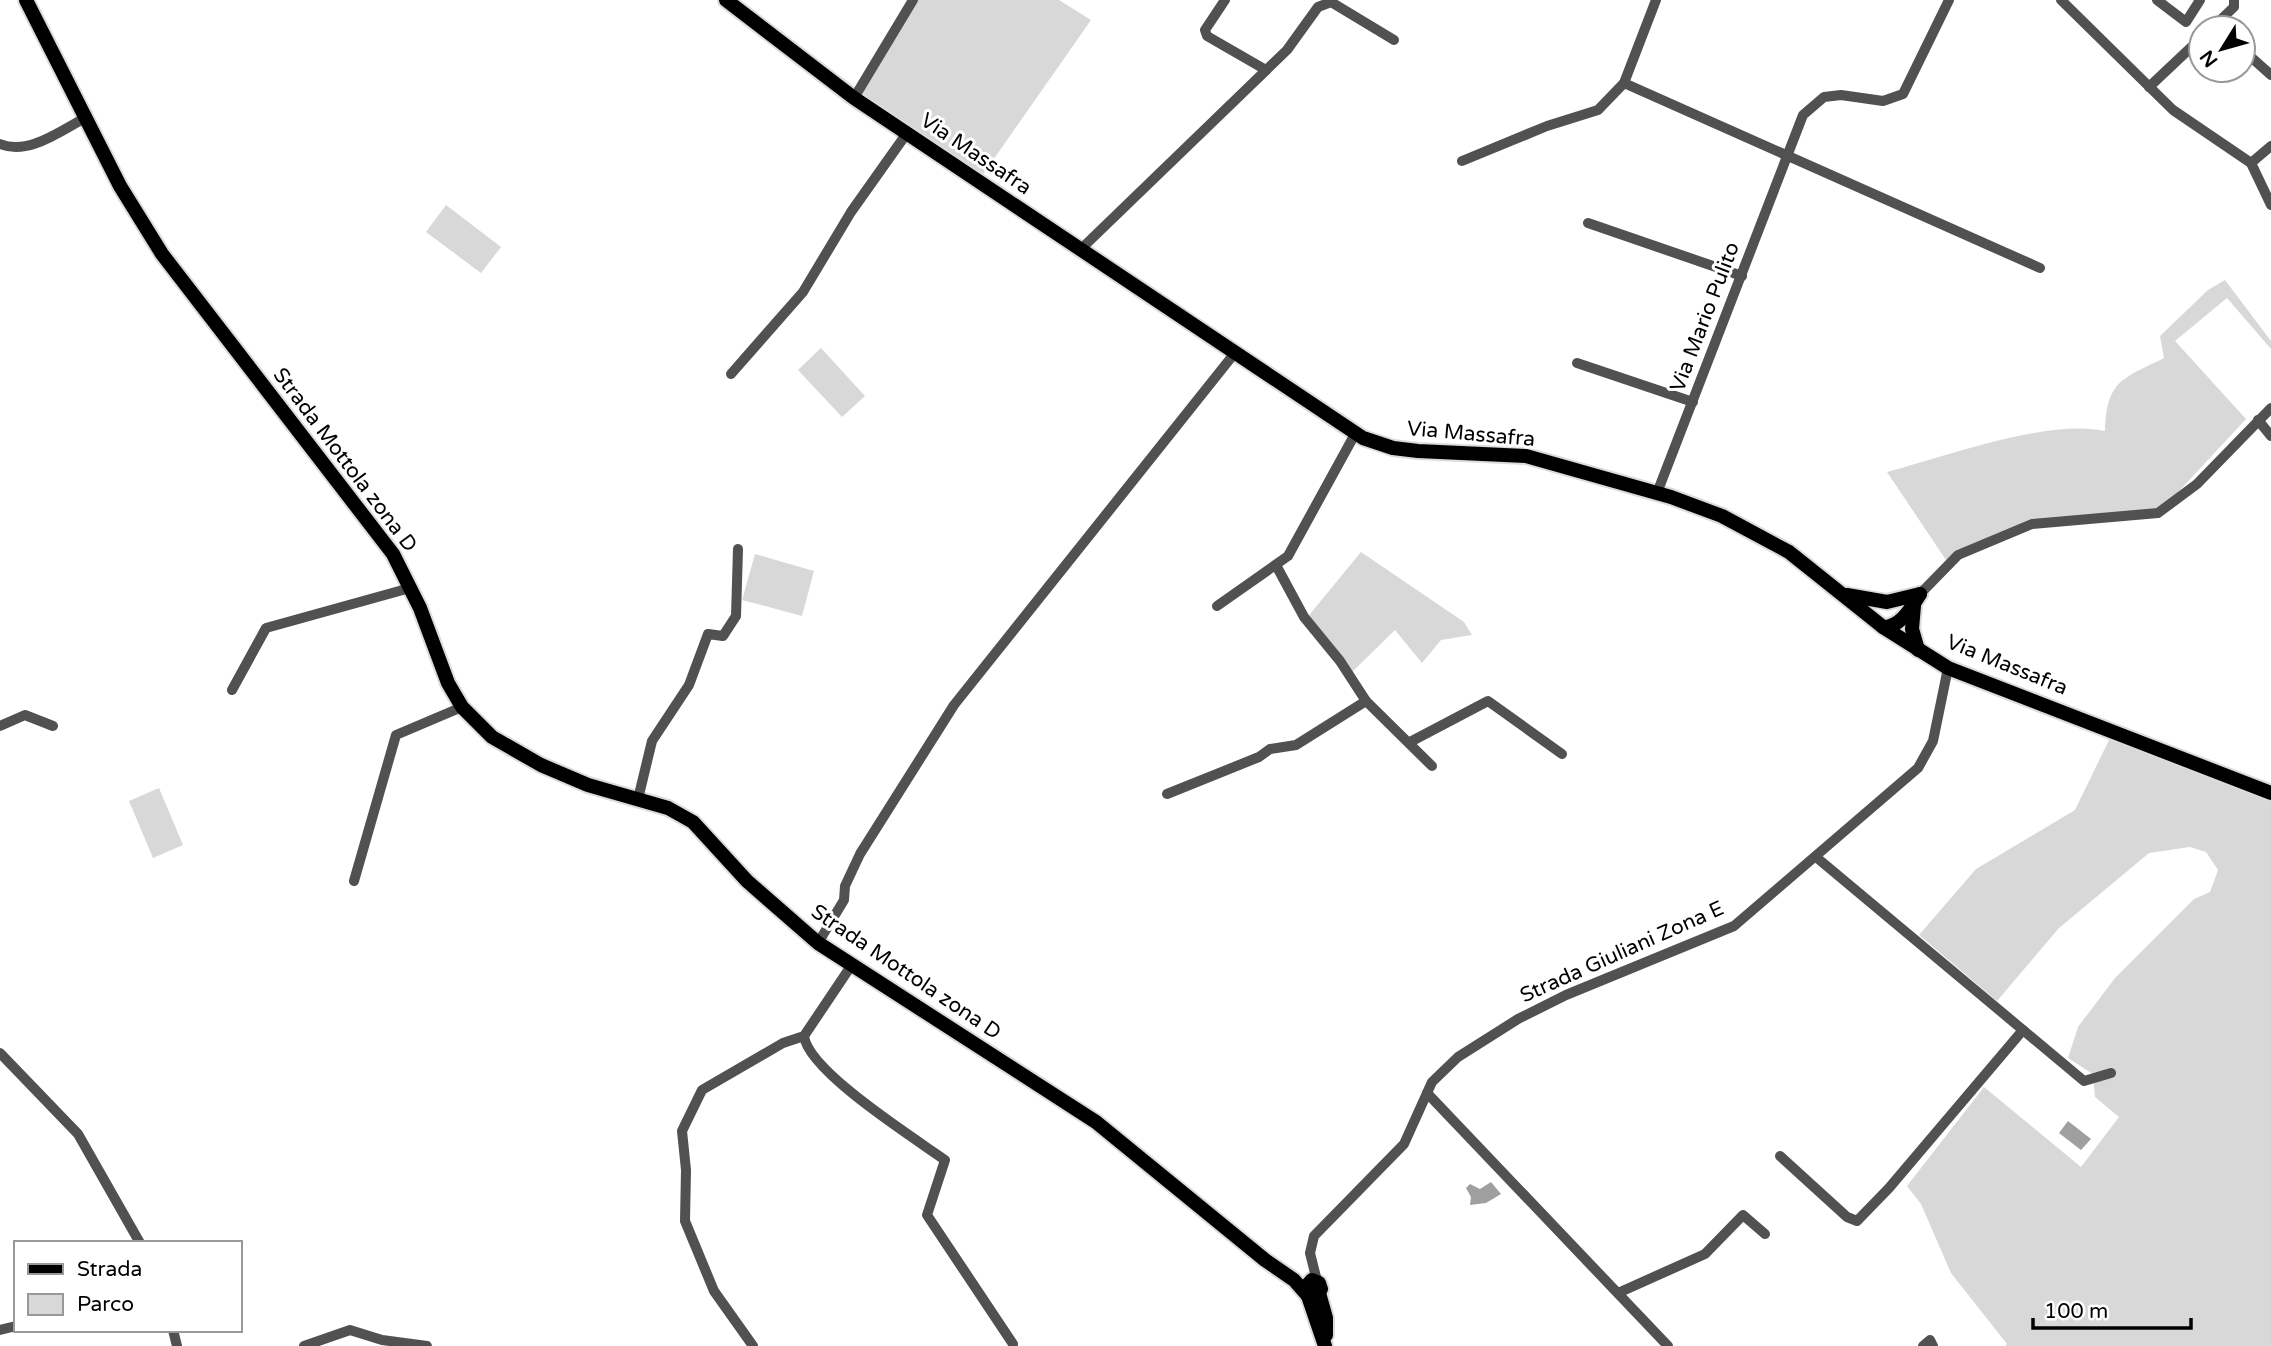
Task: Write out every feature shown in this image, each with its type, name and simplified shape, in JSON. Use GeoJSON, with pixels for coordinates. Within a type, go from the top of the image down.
{"type":"FeatureCollection","features":[{"type":"Feature","properties":{"kind":"main road","name":"Strada Mottola zona D"},"geometry":{"type":"LineString","coordinates":[[26,0],[120,186],[162,254],[386,542],[410,588],[448,684],[462,707],[492,737],[517,754],[588,785],[668,808],[693,822],[747,881],[818,943],[1096,1122],[1280,1272],[1311,1284]]}},
{"type":"Feature","properties":{"kind":"main road","name":"Via Massafra"},"geometry":{"type":"LineString","coordinates":[[726,0],[853,98],[1355,434],[1394,448],[1526,456],[1657,493],[1722,516],[1789,552],[1883,626],[1948,668],[2271,793]]}},
{"type":"Feature","properties":{"kind":"main road"},"geometry":{"type":"LineString","coordinates":[[1842,594],[1880,602],[1918,598]]}},
{"type":"Feature","properties":{"kind":"main road"},"geometry":{"type":"LineString","coordinates":[[1899,601],[1883,614],[1883,626],[1899,621],[1918,598]]}},
{"type":"Feature","properties":{"kind":"main road"},"geometry":{"type":"LineString","coordinates":[[1918,598],[1912,620],[1918,650]]}},
{"type":"Feature","properties":{"kind":"main road"},"geometry":{"type":"LineString","coordinates":[[1311,1284],[1326,1318],[1325,1345]]}},
{"type":"Feature","properties":{"kind":"street"},"geometry":{"type":"LineString","coordinates":[[853,98],[913,0]]}},
{"type":"Feature","properties":{"kind":"street"},"geometry":{"type":"LineString","coordinates":[[1225,0],[1205,30],[1207,36],[1266,70]]}},
{"type":"Feature","properties":{"kind":"street"},"geometry":{"type":"LineString","coordinates":[[1462,161],[1546,126],[1598,110],[1624,83],[1656,0]]}},
{"type":"Feature","properties":{"kind":"street","name":"Via Mario Pulito"},"geometry":{"type":"LineString","coordinates":[[1657,493],[1742,276],[1786,153],[1803,115],[1824,97],[1841,95],[1883,102],[1903,94],[1950,0]]}},
{"type":"Feature","properties":{"kind":"street"},"geometry":{"type":"LineString","coordinates":[[2061,0],[2173,110],[2251,163],[2271,205]]}},
{"type":"Feature","properties":{"kind":"street"},"geometry":{"type":"LineString","coordinates":[[2157,0],[2186,22],[2200,0]]}},
{"type":"Feature","properties":{"kind":"street"},"geometry":{"type":"LineString","coordinates":[[1081,249],[1287,50],[1318,6],[1331,2],[1394,40]]}},
{"type":"Feature","properties":{"kind":"street"},"geometry":{"type":"LineString","coordinates":[[2149,87],[2187,51]]}},
{"type":"Feature","properties":{"kind":"street"},"geometry":{"type":"LineString","coordinates":[[2257,62],[2271,75]]}},
{"type":"Feature","properties":{"kind":"street"},"geometry":{"type":"LineString","coordinates":[[1624,83],[1786,153],[1805,166],[2040,268]]}},
{"type":"Feature","properties":{"kind":"street"},"geometry":{"type":"LineString","coordinates":[[0,144],[14,149],[27,147],[86,117]]}},
{"type":"Feature","properties":{"kind":"street"},"geometry":{"type":"LineString","coordinates":[[731,374],[803,292],[851,212],[907,133]]}},
{"type":"Feature","properties":{"kind":"street"},"geometry":{"type":"LineString","coordinates":[[2251,163],[2271,146]]}},
{"type":"Feature","properties":{"kind":"street"},"geometry":{"type":"LineString","coordinates":[[1588,223],[1742,276]]}},
{"type":"Feature","properties":{"kind":"street"},"geometry":{"type":"LineString","coordinates":[[818,943],[844,900],[845,886],[860,853],[954,705],[1234,354]]}},
{"type":"Feature","properties":{"kind":"street"},"geometry":{"type":"LineString","coordinates":[[1577,363],[1693,402]]}},
{"type":"Feature","properties":{"kind":"street"},"geometry":{"type":"LineString","coordinates":[[1918,598],[1958,555],[2032,524],[2158,513],[2197,484],[2271,408]]}},
{"type":"Feature","properties":{"kind":"street"},"geometry":{"type":"LineString","coordinates":[[2258,420],[2271,436]]}},
{"type":"Feature","properties":{"kind":"street"},"geometry":{"type":"LineString","coordinates":[[1217,606],[1289,556],[1355,434]]}},
{"type":"Feature","properties":{"kind":"street"},"geometry":{"type":"LineString","coordinates":[[638,799],[652,741],[690,685],[708,634],[723,636],[736,616],[738,549]]}},
{"type":"Feature","properties":{"kind":"street"},"geometry":{"type":"LineString","coordinates":[[1277,566],[1304,617],[1340,661],[1366,701],[1432,766]]}},
{"type":"Feature","properties":{"kind":"street"},"geometry":{"type":"LineString","coordinates":[[232,690],[266,628],[410,588]]}},
{"type":"Feature","properties":{"kind":"street","name":"Strada Giuliani Zona E"},"geometry":{"type":"LineString","coordinates":[[1311,1284],[1310,1254],[1314,1236],[1404,1144],[1432,1082],[1458,1057],[1518,1019],[1566,995],[1734,926],[1918,768],[1933,741],[1948,668]]}},
{"type":"Feature","properties":{"kind":"street"},"geometry":{"type":"LineString","coordinates":[[1167,794],[1259,757],[1265,751],[1296,745],[1366,701]]}},
{"type":"Feature","properties":{"kind":"street"},"geometry":{"type":"LineString","coordinates":[[1409,743],[1488,701],[1562,754]]}},
{"type":"Feature","properties":{"kind":"street"},"geometry":{"type":"LineString","coordinates":[[354,881],[396,735],[462,707]]}},
{"type":"Feature","properties":{"kind":"street"},"geometry":{"type":"LineString","coordinates":[[0,726],[25,715],[53,726]]}},
{"type":"Feature","properties":{"kind":"street"},"geometry":{"type":"LineString","coordinates":[[1816,857],[2084,1082],[2111,1073]]}},
{"type":"Feature","properties":{"kind":"street"},"geometry":{"type":"LineString","coordinates":[[753,1346],[714,1291],[685,1221],[686,1170],[682,1131],[696,1100],[709,1085],[783,1043],[804,1036],[851,966]]}},
{"type":"Feature","properties":{"kind":"street"},"geometry":{"type":"LineString","coordinates":[[1780,1156],[1847,1217],[1857,1221],[1889,1188],[2023,1030]]}},
{"type":"Feature","properties":{"kind":"street"},"geometry":{"type":"LineString","coordinates":[[804,1036],[805,1044],[828,1071],[861,1100],[945,1160],[928,1215],[1013,1344]]}},
{"type":"Feature","properties":{"kind":"street"},"geometry":{"type":"LineString","coordinates":[[0,1053],[78,1134],[139,1241]]}},
{"type":"Feature","properties":{"kind":"street"},"geometry":{"type":"LineString","coordinates":[[1427,1093],[1668,1346]]}},
{"type":"Feature","properties":{"kind":"street"},"geometry":{"type":"LineString","coordinates":[[1618,1293],[1704,1254],[1743,1215],[1765,1234]]}},
{"type":"Feature","properties":{"kind":"street"},"geometry":{"type":"LineString","coordinates":[[304,1346],[351,1329],[383,1340],[427,1346]]}},
{"type":"Feature","properties":{"kind":"street"},"geometry":{"type":"LineString","coordinates":[[1923,1346],[1930,1340],[1933,1346]]}},
{"type":"Feature","properties":{"kind":"green space"},"geometry":{"type":"Polygon","coordinates":[[[917,0],[1059,0],[1091,20],[979,180],[859,95],[917,0]]]}},
{"type":"Feature","properties":{"kind":"green space"},"geometry":{"type":"Polygon","coordinates":[[[446,205],[501,247],[481,273],[426,232],[446,205]]]}},
{"type":"Feature","properties":{"kind":"green space"},"geometry":{"type":"Polygon","coordinates":[[[2225,280],[2271,341],[2271,349],[2227,298],[2175,341],[2246,419],[2167,504],[2134,517],[2015,528],[1946,560],[1887,472],[2027,434],[2082,428],[2105,431],[2106,414],[2113,391],[2127,377],[2164,358],[2160,336],[2208,290],[2225,280]]]}},
{"type":"Feature","properties":{"kind":"green space"},"geometry":{"type":"Polygon","coordinates":[[[821,348],[865,396],[842,417],[798,370],[821,348]]]}},
{"type":"Feature","properties":{"kind":"green space"},"geometry":{"type":"Polygon","coordinates":[[[1361,552],[1464,622],[1472,635],[1441,640],[1422,663],[1395,630],[1351,673],[1306,619],[1361,552]]]}},
{"type":"Feature","properties":{"kind":"green space"},"geometry":{"type":"Polygon","coordinates":[[[755,554],[814,571],[802,616],[742,600],[755,554]]]}},
{"type":"Feature","properties":{"kind":"green space"},"geometry":{"type":"Polygon","coordinates":[[[2110,738],[2271,800],[2271,1346],[2005,1346],[2007,1344],[1951,1273],[1921,1204],[1907,1186],[1984,1087],[2081,1167],[2119,1117],[2095,1097],[2093,1074],[2068,1058],[2078,1027],[2115,978],[2194,899],[2210,892],[2218,870],[2206,852],[2190,847],[2149,853],[2059,928],[1997,1001],[1919,935],[1976,869],[2075,810],[2110,738]]]}},
{"type":"Feature","properties":{"kind":"green space"},"geometry":{"type":"Polygon","coordinates":[[[159,788],[183,845],[153,858],[129,801],[159,788]]]}},
{"type":"Feature","properties":{"kind":"shaded area"},"geometry":{"type":"Polygon","coordinates":[[[2068,1121],[2091,1139],[2081,1150],[2059,1133],[2068,1121]]]}},
{"type":"Feature","properties":{"kind":"shaded area"},"geometry":{"type":"Polygon","coordinates":[[[1491,1182],[1501,1194],[1486,1203],[1470,1205],[1471,1197],[1466,1188],[1470,1184],[1480,1189],[1491,1182]]]}}]}
